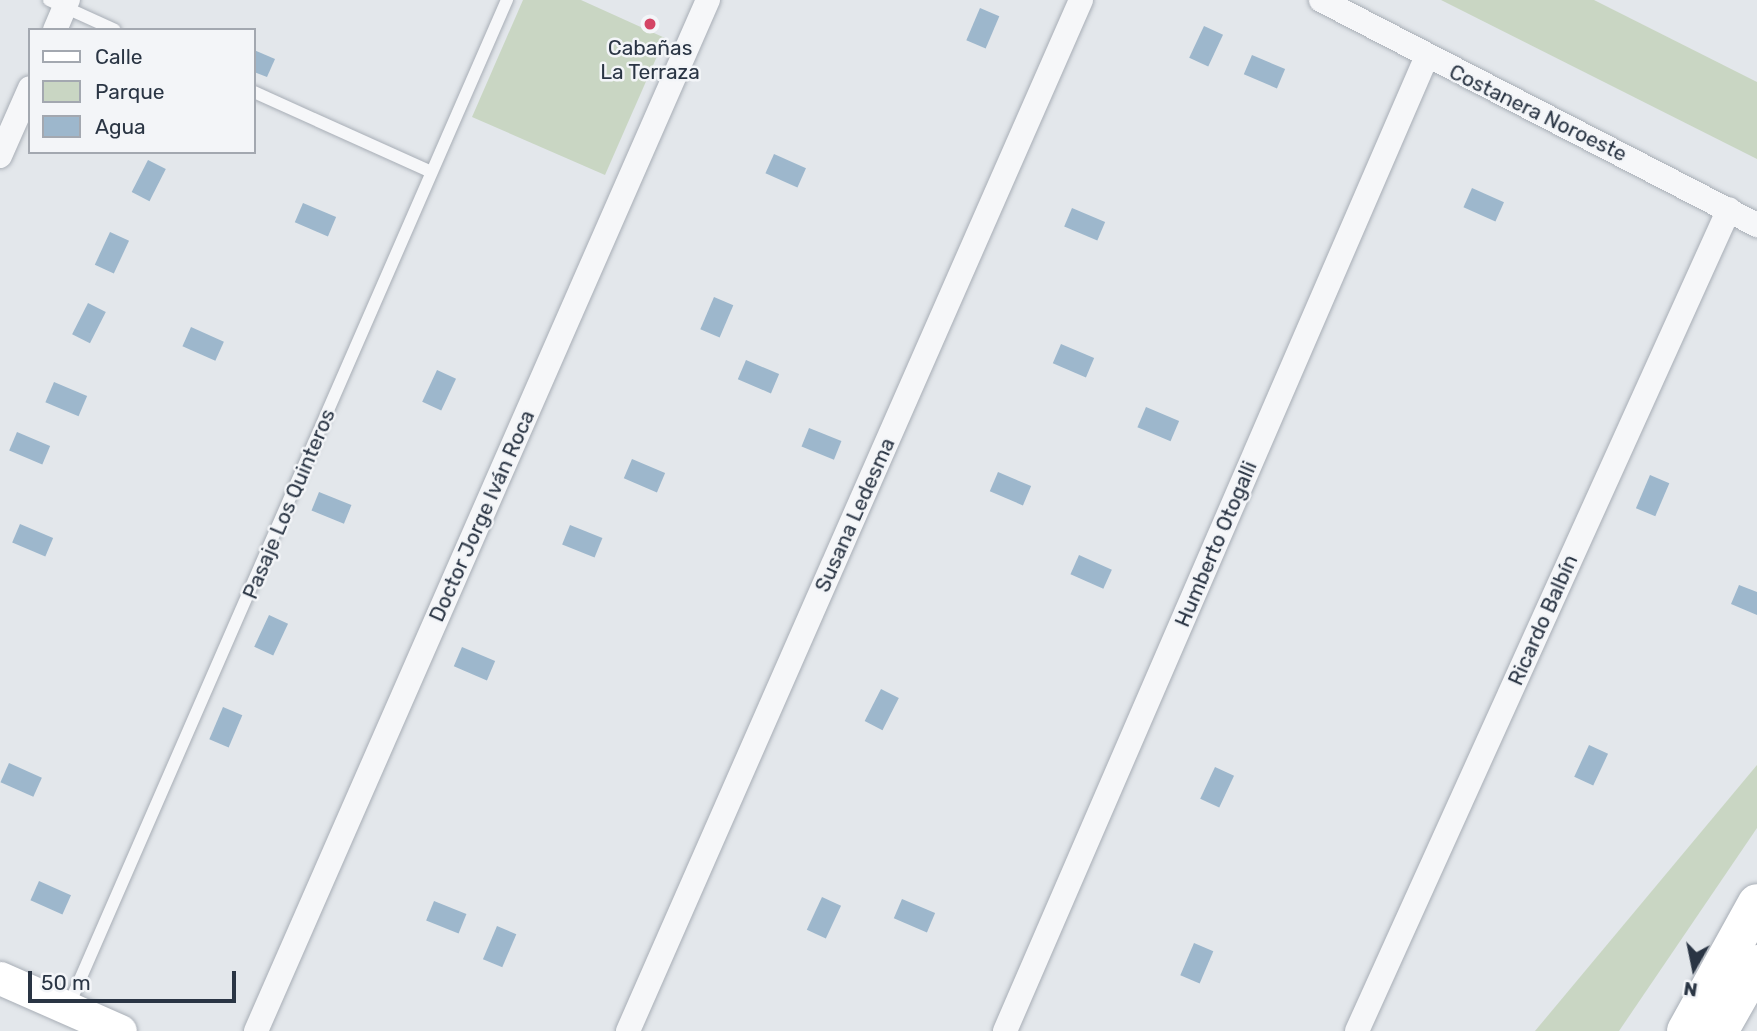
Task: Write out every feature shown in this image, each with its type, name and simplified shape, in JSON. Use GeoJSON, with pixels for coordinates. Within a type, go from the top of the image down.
{"type":"FeatureCollection","features":[{"type":"Feature","properties":{"kind":"main road"},"geometry":{"type":"LineString","coordinates":[[1686,1031],[1757,903]]}},
{"type":"Feature","properties":{"kind":"main road"},"geometry":{"type":"LineString","coordinates":[[1719,1031],[1757,964]]}},
{"type":"Feature","properties":{"kind":"main road"},"geometry":{"type":"LineString","coordinates":[[0,978],[94,1022]]}},
{"type":"Feature","properties":{"kind":"street","name":"Doctor Jorge Iván Roca"},"geometry":{"type":"LineString","coordinates":[[256,1031],[708,0]]}},
{"type":"Feature","properties":{"kind":"street","name":"Susana Ledesma"},"geometry":{"type":"LineString","coordinates":[[628,1031],[1081,0]]}},
{"type":"Feature","properties":{"kind":"street","name":"Costanera Noroeste"},"geometry":{"type":"LineString","coordinates":[[1321,0],[1426,58],[1729,208],[1757,225]]}},
{"type":"Feature","properties":{"kind":"street"},"geometry":{"type":"LineString","coordinates":[[55,28],[60,2]]}},
{"type":"Feature","properties":{"kind":"street","name":"Humberto Otogalli"},"geometry":{"type":"LineString","coordinates":[[1005,1031],[1426,58]]}},
{"type":"Feature","properties":{"kind":"street"},"geometry":{"type":"LineString","coordinates":[[0,156],[28,93]]}},
{"type":"Feature","properties":{"kind":"street","name":"Ricardo Balbín"},"geometry":{"type":"LineString","coordinates":[[1357,1031],[1729,208]]}},
{"type":"Feature","properties":{"kind":"lane","name":"Pasaje Los Quinteros"},"geometry":{"type":"LineString","coordinates":[[94,1022],[431,173],[508,0]]}},
{"type":"Feature","properties":{"kind":"lane"},"geometry":{"type":"LineString","coordinates":[[60,2],[111,28]]}},
{"type":"Feature","properties":{"kind":"lane"},"geometry":{"type":"LineString","coordinates":[[256,93],[431,173]]}},
{"type":"Feature","properties":{"kind":"green space"},"geometry":{"type":"Polygon","coordinates":[[[523,0],[581,0],[665,38],[605,175],[472,117],[523,0]]]}},
{"type":"Feature","properties":{"kind":"green space"},"geometry":{"type":"Polygon","coordinates":[[[1441,0],[1594,0],[1757,82],[1757,159],[1441,0]]]}},
{"type":"Feature","properties":{"kind":"green space"},"geometry":{"type":"Polygon","coordinates":[[[1757,765],[1757,828],[1619,1031],[1535,1031],[1757,765]]]}},
{"type":"Feature","properties":{"kind":"water"},"geometry":{"type":"Polygon","coordinates":[[[980,8],[999,16],[986,48],[966,40],[980,8]]]}},
{"type":"Feature","properties":{"kind":"water"},"geometry":{"type":"Polygon","coordinates":[[[1204,26],[1223,35],[1208,67],[1189,58],[1204,26]]]}},
{"type":"Feature","properties":{"kind":"water"},"geometry":{"type":"Polygon","coordinates":[[[256,51],[275,59],[267,77],[256,73],[256,51]]]}},
{"type":"Feature","properties":{"kind":"water"},"geometry":{"type":"Polygon","coordinates":[[[1252,55],[1285,69],[1277,88],[1244,74],[1252,55]]]}},
{"type":"Feature","properties":{"kind":"water"},"geometry":{"type":"Polygon","coordinates":[[[774,154],[806,168],[797,187],[765,173],[774,154]]]}},
{"type":"Feature","properties":{"kind":"water"},"geometry":{"type":"Polygon","coordinates":[[[148,160],[166,169],[149,201],[132,192],[148,160]]]}},
{"type":"Feature","properties":{"kind":"water"},"geometry":{"type":"Polygon","coordinates":[[[1472,188],[1504,202],[1495,221],[1463,207],[1472,188]]]}},
{"type":"Feature","properties":{"kind":"water"},"geometry":{"type":"Polygon","coordinates":[[[303,203],[336,217],[328,236],[295,222],[303,203]]]}},
{"type":"Feature","properties":{"kind":"water"},"geometry":{"type":"Polygon","coordinates":[[[1072,208],[1105,222],[1097,240],[1064,226],[1072,208]]]}},
{"type":"Feature","properties":{"kind":"water"},"geometry":{"type":"Polygon","coordinates":[[[110,232],[129,241],[114,274],[95,265],[110,232]]]}},
{"type":"Feature","properties":{"kind":"water"},"geometry":{"type":"Polygon","coordinates":[[[714,297],[733,305],[720,337],[700,329],[714,297]]]}},
{"type":"Feature","properties":{"kind":"water"},"geometry":{"type":"Polygon","coordinates":[[[88,303],[106,312],[90,343],[72,334],[88,303]]]}},
{"type":"Feature","properties":{"kind":"water"},"geometry":{"type":"Polygon","coordinates":[[[191,327],[224,342],[215,361],[182,346],[191,327]]]}},
{"type":"Feature","properties":{"kind":"water"},"geometry":{"type":"Polygon","coordinates":[[[1061,344],[1094,358],[1086,377],[1053,363],[1061,344]]]}},
{"type":"Feature","properties":{"kind":"water"},"geometry":{"type":"Polygon","coordinates":[[[746,360],[779,374],[771,393],[738,379],[746,360]]]}},
{"type":"Feature","properties":{"kind":"water"},"geometry":{"type":"Polygon","coordinates":[[[437,370],[456,379],[441,411],[422,402],[437,370]]]}},
{"type":"Feature","properties":{"kind":"water"},"geometry":{"type":"Polygon","coordinates":[[[54,382],[87,396],[79,416],[45,402],[54,382]]]}},
{"type":"Feature","properties":{"kind":"water"},"geometry":{"type":"Polygon","coordinates":[[[1146,407],[1179,421],[1171,441],[1137,427],[1146,407]]]}},
{"type":"Feature","properties":{"kind":"water"},"geometry":{"type":"Polygon","coordinates":[[[809,428],[841,441],[834,460],[802,447],[809,428]]]}},
{"type":"Feature","properties":{"kind":"water"},"geometry":{"type":"Polygon","coordinates":[[[17,432],[50,446],[42,464],[9,450],[17,432]]]}},
{"type":"Feature","properties":{"kind":"water"},"geometry":{"type":"Polygon","coordinates":[[[632,459],[665,473],[657,492],[624,478],[632,459]]]}},
{"type":"Feature","properties":{"kind":"water"},"geometry":{"type":"Polygon","coordinates":[[[998,472],[1031,486],[1023,505],[990,491],[998,472]]]}},
{"type":"Feature","properties":{"kind":"water"},"geometry":{"type":"Polygon","coordinates":[[[1650,475],[1669,483],[1655,516],[1636,508],[1650,475]]]}},
{"type":"Feature","properties":{"kind":"water"},"geometry":{"type":"Polygon","coordinates":[[[319,492],[351,505],[344,524],[312,511],[319,492]]]}},
{"type":"Feature","properties":{"kind":"water"},"geometry":{"type":"Polygon","coordinates":[[[20,524],[53,538],[45,556],[12,542],[20,524]]]}},
{"type":"Feature","properties":{"kind":"water"},"geometry":{"type":"Polygon","coordinates":[[[570,525],[602,538],[595,558],[562,544],[570,525]]]}},
{"type":"Feature","properties":{"kind":"water"},"geometry":{"type":"Polygon","coordinates":[[[1079,555],[1112,570],[1103,589],[1070,574],[1079,555]]]}},
{"type":"Feature","properties":{"kind":"water"},"geometry":{"type":"Polygon","coordinates":[[[1739,585],[1757,592],[1757,615],[1731,604],[1739,585]]]}},
{"type":"Feature","properties":{"kind":"water"},"geometry":{"type":"Polygon","coordinates":[[[269,615],[288,624],[273,656],[254,647],[269,615]]]}},
{"type":"Feature","properties":{"kind":"water"},"geometry":{"type":"Polygon","coordinates":[[[462,647],[495,661],[487,680],[454,666],[462,647]]]}},
{"type":"Feature","properties":{"kind":"water"},"geometry":{"type":"Polygon","coordinates":[[[881,689],[899,698],[882,730],[865,721],[881,689]]]}},
{"type":"Feature","properties":{"kind":"water"},"geometry":{"type":"Polygon","coordinates":[[[223,707],[242,715],[229,747],[209,739],[223,707]]]}},
{"type":"Feature","properties":{"kind":"water"},"geometry":{"type":"Polygon","coordinates":[[[1589,745],[1608,754],[1593,786],[1574,777],[1589,745]]]}},
{"type":"Feature","properties":{"kind":"water"},"geometry":{"type":"Polygon","coordinates":[[[9,763],[42,778],[33,797],[0,782],[9,763]]]}},
{"type":"Feature","properties":{"kind":"water"},"geometry":{"type":"Polygon","coordinates":[[[1215,767],[1234,776],[1219,808],[1200,799],[1215,767]]]}},
{"type":"Feature","properties":{"kind":"water"},"geometry":{"type":"Polygon","coordinates":[[[39,881],[71,895],[62,914],[30,900],[39,881]]]}},
{"type":"Feature","properties":{"kind":"water"},"geometry":{"type":"Polygon","coordinates":[[[822,897],[841,906],[826,939],[807,930],[822,897]]]}},
{"type":"Feature","properties":{"kind":"water"},"geometry":{"type":"Polygon","coordinates":[[[902,899],[935,913],[927,932],[894,918],[902,899]]]}},
{"type":"Feature","properties":{"kind":"water"},"geometry":{"type":"Polygon","coordinates":[[[434,901],[466,914],[459,934],[426,920],[434,901]]]}},
{"type":"Feature","properties":{"kind":"water"},"geometry":{"type":"Polygon","coordinates":[[[497,926],[516,934],[502,967],[483,959],[497,926]]]}},
{"type":"Feature","properties":{"kind":"water"},"geometry":{"type":"Polygon","coordinates":[[[1194,943],[1213,951],[1200,983],[1180,975],[1194,943]]]}},
{"type":"Feature","properties":{"kind":"place","name":"Cabañas La Terraza"},"geometry":{"type":"Point","coordinates":[650,24]}}]}
